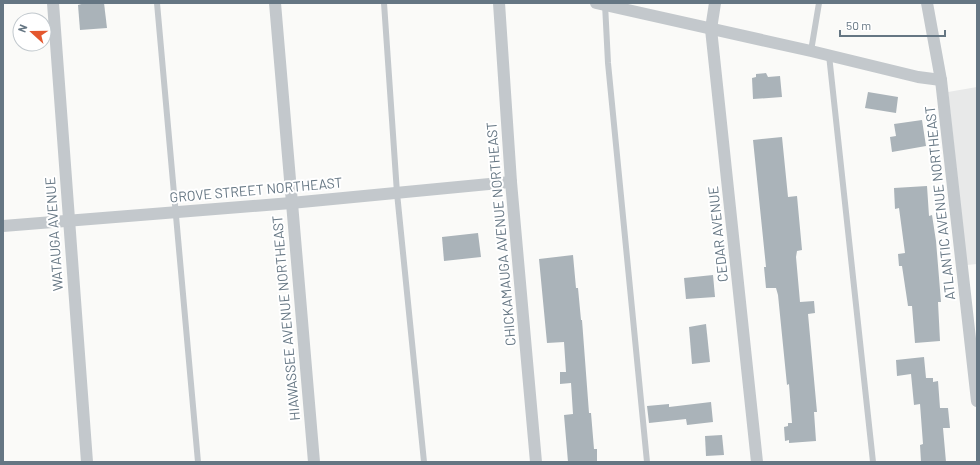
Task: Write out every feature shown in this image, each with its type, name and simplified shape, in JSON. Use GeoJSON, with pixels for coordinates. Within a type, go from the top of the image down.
{"type":"FeatureCollection","features":[{"type":"Feature","properties":{"kind":"street","name":"WATAUGA AVENUE"},"geometry":{"type":"LineString","coordinates":[[53,3],[87,462]]}},
{"type":"Feature","properties":{"kind":"street","name":"HIAWASSEE AVENUE NORTHEAST"},"geometry":{"type":"LineString","coordinates":[[275,3],[314,462]]}},
{"type":"Feature","properties":{"kind":"street","name":"CHICKAMAUGA AVENUE NORTHEAST"},"geometry":{"type":"LineString","coordinates":[[499,3],[511,182],[536,462]]}},
{"type":"Feature","properties":{"kind":"street","name":"CEDAR AVENUE"},"geometry":{"type":"LineString","coordinates":[[715,3],[711,29],[757,462]]}},
{"type":"Feature","properties":{"kind":"street","name":"ATLANTIC AVENUE NORTHEAST"},"geometry":{"type":"LineString","coordinates":[[927,3],[941,80],[977,401]]}},
{"type":"Feature","properties":{"kind":"street"},"geometry":{"type":"LineString","coordinates":[[602,4],[829,55],[918,77],[941,80]]}},
{"type":"Feature","properties":{"kind":"street","name":"GROVE STREET NORTHEAST"},"geometry":{"type":"LineString","coordinates":[[3,226],[291,203],[511,182]]}},
{"type":"Feature","properties":{"kind":"lane"},"geometry":{"type":"LineString","coordinates":[[157,3],[198,462]]}},
{"type":"Feature","properties":{"kind":"lane"},"geometry":{"type":"LineString","coordinates":[[384,3],[397,193],[424,462]]}},
{"type":"Feature","properties":{"kind":"lane"},"geometry":{"type":"LineString","coordinates":[[811,51],[819,3]]}},
{"type":"Feature","properties":{"kind":"lane"},"geometry":{"type":"LineString","coordinates":[[602,4],[647,462]]}},
{"type":"Feature","properties":{"kind":"lane"},"geometry":{"type":"LineString","coordinates":[[829,55],[873,462]]}},
{"type":"Feature","properties":{"kind":"shaded area"},"geometry":{"type":"Polygon","coordinates":[[[977,87],[977,264],[967,265],[948,92],[977,87]]]}},
{"type":"Feature","properties":{"kind":"building"},"geometry":{"type":"Polygon","coordinates":[[[85,3],[104,3],[107,28],[80,30],[78,5],[85,3]]]}},
{"type":"Feature","properties":{"kind":"building"},"geometry":{"type":"Polygon","coordinates":[[[766,73],[768,77],[780,76],[782,97],[753,99],[752,78],[756,77],[756,74],[766,73]]]}},
{"type":"Feature","properties":{"kind":"building"},"geometry":{"type":"Polygon","coordinates":[[[868,92],[898,97],[896,113],[865,108],[868,92]]]}},
{"type":"Feature","properties":{"kind":"building"},"geometry":{"type":"Polygon","coordinates":[[[922,120],[926,146],[892,152],[890,137],[896,136],[894,124],[922,120]]]}},
{"type":"Feature","properties":{"kind":"building"},"geometry":{"type":"Polygon","coordinates":[[[782,137],[788,197],[797,196],[802,250],[797,251],[796,257],[800,302],[814,301],[815,313],[808,314],[817,412],[814,412],[816,441],[789,443],[789,440],[785,441],[784,427],[788,426],[788,423],[792,423],[789,384],[787,385],[778,295],[776,288],[766,288],[764,267],[766,267],[753,140],[782,137]]]}},
{"type":"Feature","properties":{"kind":"building"},"geometry":{"type":"Polygon","coordinates":[[[927,186],[929,216],[932,215],[936,241],[941,302],[938,302],[940,341],[915,343],[912,306],[908,306],[902,266],[899,266],[898,254],[905,253],[899,208],[895,209],[894,188],[927,186]]]}},
{"type":"Feature","properties":{"kind":"building"},"geometry":{"type":"Polygon","coordinates":[[[478,233],[481,257],[444,261],[442,237],[478,233]]]}},
{"type":"Feature","properties":{"kind":"building"},"geometry":{"type":"Polygon","coordinates":[[[573,255],[576,288],[578,288],[582,320],[589,413],[591,413],[594,449],[597,449],[597,462],[568,462],[564,415],[573,414],[571,383],[560,384],[560,372],[566,372],[564,342],[547,343],[539,259],[573,255]]]}},
{"type":"Feature","properties":{"kind":"building"},"geometry":{"type":"Polygon","coordinates":[[[713,275],[715,297],[686,299],[684,278],[713,275]]]}},
{"type":"Feature","properties":{"kind":"building"},"geometry":{"type":"Polygon","coordinates":[[[706,324],[710,362],[692,364],[689,327],[706,324]]]}},
{"type":"Feature","properties":{"kind":"building"},"geometry":{"type":"Polygon","coordinates":[[[924,357],[926,378],[933,378],[933,382],[938,381],[940,408],[948,408],[950,428],[943,428],[946,462],[921,462],[920,445],[923,444],[920,404],[914,405],[911,374],[897,376],[896,360],[924,357]]]}},
{"type":"Feature","properties":{"kind":"building"},"geometry":{"type":"Polygon","coordinates":[[[711,402],[713,422],[687,425],[686,419],[649,423],[647,406],[669,404],[669,407],[711,402]]]}},
{"type":"Feature","properties":{"kind":"building"},"geometry":{"type":"Polygon","coordinates":[[[722,435],[724,455],[706,456],[705,436],[722,435]]]}}]}
